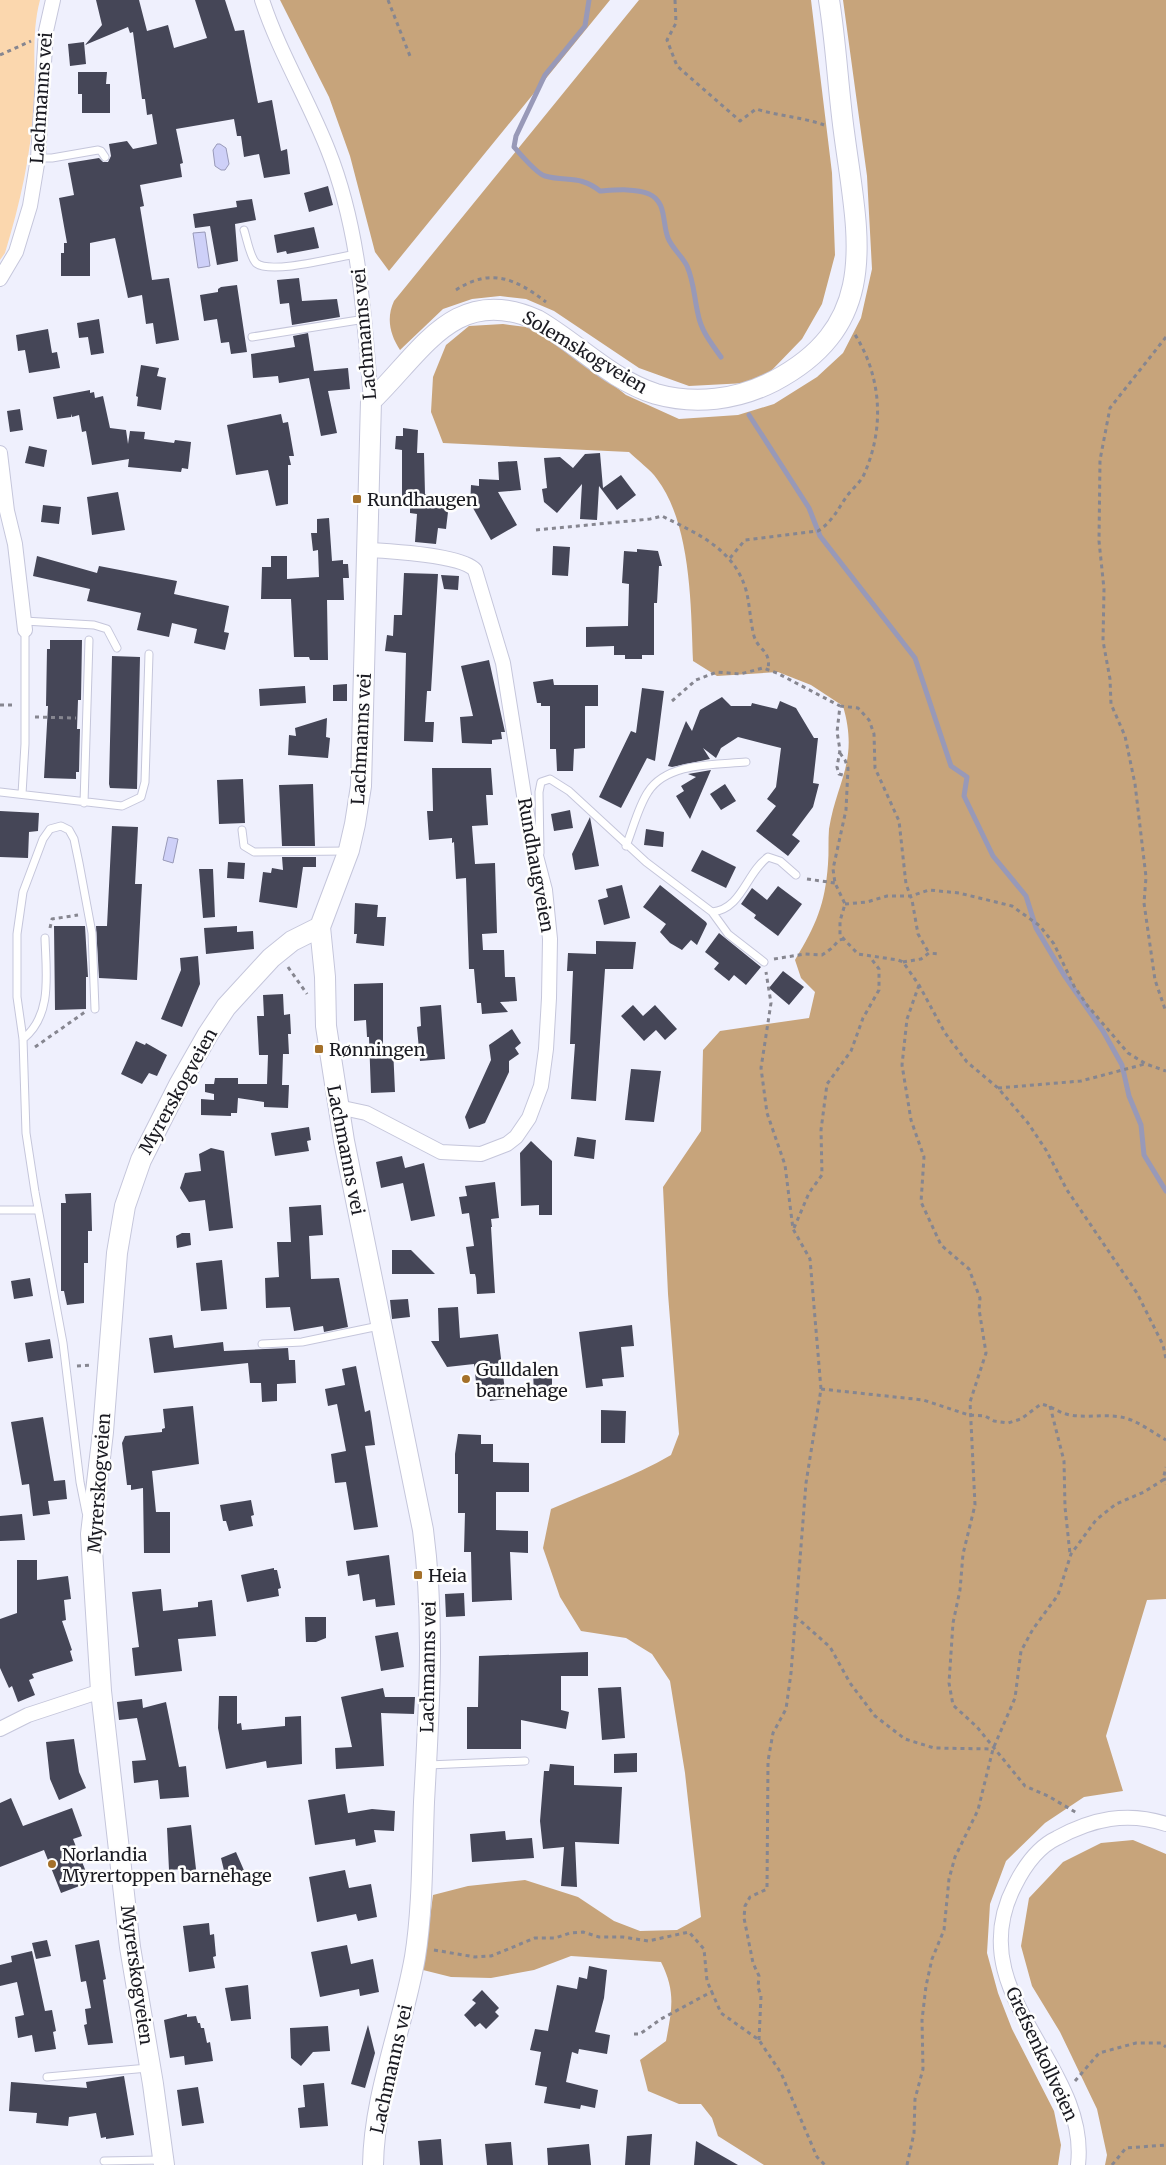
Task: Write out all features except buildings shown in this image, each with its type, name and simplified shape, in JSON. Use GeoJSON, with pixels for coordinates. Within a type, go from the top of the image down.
{"type":"FeatureCollection","features":[{"type":"Feature","properties":{"kind":"street","name":"Lachmanns vei"},"geometry":{"type":"LineString","coordinates":[[0,280],[11,264],[23,231],[38,158],[46,31],[53,0]]}},
{"type":"Feature","properties":{"kind":"street","name":"Lachmanns vei"},"geometry":{"type":"LineString","coordinates":[[262,0],[328,150],[343,193],[356,254],[371,401],[363,760],[357,815],[349,850],[320,926],[325,976],[326,1026],[338,1107],[380,1326],[419,1508],[426,1555],[431,1638],[418,1933],[412,1977],[379,2112],[372,2165]]}},
{"type":"Feature","properties":{"kind":"street","name":"Solemskogveien"},"geometry":{"type":"LineString","coordinates":[[371,401],[432,335],[444,326],[475,311],[493,308],[522,313],[549,326],[628,381],[655,393],[697,401],[746,393],[780,378],[813,354],[829,336],[842,316],[854,282],[858,246],[829,0]]}},
{"type":"Feature","properties":{"kind":"street"},"geometry":{"type":"LineString","coordinates":[[0,452],[24,626]]}},
{"type":"Feature","properties":{"kind":"street","name":"Rundhaugveien"},"geometry":{"type":"LineString","coordinates":[[338,1107],[366,1113],[431,1148],[451,1154],[481,1154],[507,1144],[524,1127],[536,1100],[544,1070],[549,998],[550,939],[540,863],[530,833],[503,663],[476,570],[471,565],[448,559],[367,550]]}},
{"type":"Feature","properties":{"kind":"street","name":"Myrerskogveien"},"geometry":{"type":"LineString","coordinates":[[164,2162],[130,1947],[101,1691],[91,1534],[103,1432],[117,1253],[126,1206],[141,1160],[178,1085],[208,1034],[226,1008],[248,982],[283,948],[320,926]]}},
{"type":"Feature","properties":{"kind":"street"},"geometry":{"type":"LineString","coordinates":[[0,1729],[28,1715],[101,1691]]}},
{"type":"Feature","properties":{"kind":"street","name":"Grefsenkollveien"},"geometry":{"type":"LineString","coordinates":[[1078,2165],[1076,2127],[1064,2094],[1009,1987],[1002,1957],[1001,1924],[1009,1896],[1029,1861],[1054,1839],[1085,1824],[1114,1818],[1129,1817],[1166,1824]]}},
{"type":"Feature","properties":{"kind":"lane"},"geometry":{"type":"LineString","coordinates":[[38,158],[52,158],[98,150],[105,157]]}},
{"type":"Feature","properties":{"kind":"lane"},"geometry":{"type":"LineString","coordinates":[[244,230],[255,262],[261,266],[278,268],[356,254]]}},
{"type":"Feature","properties":{"kind":"lane"},"geometry":{"type":"LineString","coordinates":[[252,337],[364,319]]}},
{"type":"Feature","properties":{"kind":"lane"},"geometry":{"type":"LineString","coordinates":[[22,794],[24,626],[94,624],[107,629],[116,648]]}},
{"type":"Feature","properties":{"kind":"lane"},"geometry":{"type":"LineString","coordinates":[[84,802],[89,640]]}},
{"type":"Feature","properties":{"kind":"lane"},"geometry":{"type":"LineString","coordinates":[[0,792],[122,806],[141,797],[144,782],[149,654]]}},
{"type":"Feature","properties":{"kind":"lane"},"geometry":{"type":"LineString","coordinates":[[626,846],[646,794],[655,782],[670,773],[746,762]]}},
{"type":"Feature","properties":{"kind":"lane"},"geometry":{"type":"LineString","coordinates":[[540,863],[539,792],[542,782],[550,779],[569,792],[626,846],[712,912],[728,934],[764,962]]}},
{"type":"Feature","properties":{"kind":"lane"},"geometry":{"type":"LineString","coordinates":[[91,1534],[80,1482],[63,1343],[26,1134],[24,1039],[17,997],[17,934],[23,892],[43,839],[50,829],[61,826],[69,830],[74,838],[89,914],[95,1009]]}},
{"type":"Feature","properties":{"kind":"lane"},"geometry":{"type":"LineString","coordinates":[[242,830],[244,846],[254,852],[349,850]]}},
{"type":"Feature","properties":{"kind":"lane"},"geometry":{"type":"LineString","coordinates":[[712,912],[729,908],[768,857],[780,861],[796,875]]}},
{"type":"Feature","properties":{"kind":"lane"},"geometry":{"type":"LineString","coordinates":[[24,1039],[34,1030],[43,1012],[47,936]]}},
{"type":"Feature","properties":{"kind":"lane"},"geometry":{"type":"LineString","coordinates":[[0,1210],[38,1210]]}},
{"type":"Feature","properties":{"kind":"lane"},"geometry":{"type":"LineString","coordinates":[[262,1344],[302,1342],[380,1326]]}},
{"type":"Feature","properties":{"kind":"lane"},"geometry":{"type":"LineString","coordinates":[[426,1765],[525,1761]]}},
{"type":"Feature","properties":{"kind":"lane"},"geometry":{"type":"LineString","coordinates":[[47,2078],[150,2067]]}},
{"type":"Feature","properties":{"kind":"lane"},"geometry":{"type":"LineString","coordinates":[[104,2161],[164,2162]]}},
{"type":"Feature","properties":{"kind":"path"},"geometry":{"type":"LineString","coordinates":[[388,0],[410,56]]}},
{"type":"Feature","properties":{"kind":"path"},"geometry":{"type":"LineString","coordinates":[[675,0],[676,23],[667,40],[677,66],[740,121],[756,109],[781,116],[804,118],[844,131]]}},
{"type":"Feature","properties":{"kind":"path"},"geometry":{"type":"LineString","coordinates":[[0,55],[25,45],[46,31]]}},
{"type":"Feature","properties":{"kind":"path"},"geometry":{"type":"LineString","coordinates":[[456,290],[477,280],[503,278],[516,282],[534,293]]}},
{"type":"Feature","properties":{"kind":"path"},"geometry":{"type":"LineString","coordinates":[[730,558],[745,540],[818,531],[828,524],[865,474],[874,444],[879,416],[874,377],[864,349],[842,316]]}},
{"type":"Feature","properties":{"kind":"path"},"geometry":{"type":"LineString","coordinates":[[1166,336],[1110,408],[1100,460],[1099,542],[1104,589],[1103,641],[1110,680],[1111,704],[1125,736],[1135,784],[1146,877],[1144,903],[1155,980],[1166,1012]]}},
{"type":"Feature","properties":{"kind":"path"},"geometry":{"type":"LineString","coordinates":[[536,530],[650,519],[662,516],[712,543],[730,558],[745,589],[754,636],[769,657],[768,670]]}},
{"type":"Feature","properties":{"kind":"path"},"geometry":{"type":"LineString","coordinates":[[672,701],[696,680],[717,672],[740,674],[760,668],[768,670],[840,706],[858,708],[869,720],[874,734],[876,768],[899,821],[905,876],[918,934],[929,953]]}},
{"type":"Feature","properties":{"kind":"path"},"geometry":{"type":"LineString","coordinates":[[840,706],[837,732],[840,753],[837,768],[838,774],[847,776]]}},
{"type":"Feature","properties":{"kind":"path"},"geometry":{"type":"LineString","coordinates":[[24,716],[87,719]]}},
{"type":"Feature","properties":{"kind":"path"},"geometry":{"type":"LineString","coordinates":[[840,753],[847,763],[847,776],[846,810],[833,863],[835,883],[845,904],[839,930],[844,939],[858,954],[870,957],[903,962],[921,959],[929,953],[939,954]]}},
{"type":"Feature","properties":{"kind":"path"},"geometry":{"type":"LineString","coordinates":[[796,875],[823,883],[835,883]]}},
{"type":"Feature","properties":{"kind":"path"},"geometry":{"type":"LineString","coordinates":[[845,904],[867,902],[887,896],[911,896],[929,890],[959,894],[1012,906],[1034,922],[1054,944],[1074,986],[1086,1005],[1128,1052],[1146,1064],[1166,1071]]}},
{"type":"Feature","properties":{"kind":"path"},"geometry":{"type":"LineString","coordinates":[[47,936],[52,919],[89,914]]}},
{"type":"Feature","properties":{"kind":"path"},"geometry":{"type":"LineString","coordinates":[[778,958],[805,954],[822,955],[839,940],[844,939]]}},
{"type":"Feature","properties":{"kind":"path"},"geometry":{"type":"LineString","coordinates":[[793,1229],[809,1193],[822,1175],[821,1130],[827,1084],[850,1051],[863,1018],[879,990],[878,969],[870,957]]}},
{"type":"Feature","properties":{"kind":"path"},"geometry":{"type":"LineString","coordinates":[[759,2040],[761,1996],[744,1918],[745,1906],[750,1897],[767,1889],[768,1761],[773,1732],[786,1709],[792,1673],[794,1616],[806,1483],[821,1389],[810,1259],[793,1229],[785,1165],[767,1113],[761,1068],[771,1003],[764,962]]}},
{"type":"Feature","properties":{"kind":"path"},"geometry":{"type":"LineString","coordinates":[[903,962],[919,985],[945,1033],[967,1062],[998,1088],[1028,1123],[1046,1150],[1067,1190],[1137,1292],[1163,1345],[1166,1359]]}},
{"type":"Feature","properties":{"kind":"path"},"geometry":{"type":"LineString","coordinates":[[284,963],[307,993]]}},
{"type":"Feature","properties":{"kind":"path"},"geometry":{"type":"LineString","coordinates":[[919,985],[907,1020],[902,1065],[911,1120],[924,1157],[921,1202],[941,1245],[969,1269],[980,1298],[979,1309],[986,1353],[970,1402],[969,1415],[975,1505],[963,1554],[960,1590],[953,1624],[949,1683],[953,1705],[977,1727],[993,1750],[1025,1786],[1070,1807],[1077,1812],[1085,1824]]}},
{"type":"Feature","properties":{"kind":"path"},"geometry":{"type":"LineString","coordinates":[[24,1055],[80,1014],[95,1009]]}},
{"type":"Feature","properties":{"kind":"path"},"geometry":{"type":"LineString","coordinates":[[998,1088],[1081,1081],[1146,1064]]}},
{"type":"Feature","properties":{"kind":"path"},"geometry":{"type":"LineString","coordinates":[[821,1389],[923,1400],[969,1415],[985,1416],[994,1422],[1008,1423],[1021,1419],[1040,1404],[1080,1417],[1120,1417],[1133,1421],[1166,1440]]}},
{"type":"Feature","properties":{"kind":"path"},"geometry":{"type":"LineString","coordinates":[[1050,1406],[1064,1461],[1064,1507],[1070,1554]]}},
{"type":"Feature","properties":{"kind":"path"},"geometry":{"type":"LineString","coordinates":[[1166,1467],[1164,1480],[1166,1484]]}},
{"type":"Feature","properties":{"kind":"path"},"geometry":{"type":"LineString","coordinates":[[907,2165],[914,2133],[915,2098],[923,2069],[922,2020],[926,1986],[932,1959],[944,1930],[950,1879],[955,1857],[978,1810],[993,1750],[1015,1698],[1021,1651],[1033,1629],[1058,1595],[1070,1554],[1096,1520],[1116,1504],[1144,1492],[1164,1480]]}},
{"type":"Feature","properties":{"kind":"path"},"geometry":{"type":"LineString","coordinates":[[794,1616],[830,1647],[850,1683],[875,1716],[905,1739],[934,1748],[993,1750]]}},
{"type":"Feature","properties":{"kind":"path"},"geometry":{"type":"LineString","coordinates":[[418,1933],[426,1935],[431,1948],[437,1952],[475,1957],[491,1956],[535,1938],[555,1938],[570,1933],[583,1932],[599,1937],[623,1937],[648,1941],[690,1932],[704,1949],[707,1981],[721,2013],[759,2040],[781,2073],[817,2157],[826,2165]]}},
{"type":"Feature","properties":{"kind":"path"},"geometry":{"type":"LineString","coordinates":[[634,2034],[640,2034],[661,2019],[713,1991]]}},
{"type":"Feature","properties":{"kind":"path"},"geometry":{"type":"LineString","coordinates":[[1064,2094],[1098,2053],[1136,2043],[1161,2043],[1166,2048]]}},
{"type":"Feature","properties":{"kind":"path"},"geometry":{"type":"LineString","coordinates":[[1112,2165],[1126,2148],[1166,2145]]}},
{"type":"Feature","properties":{"kind":"shaded area"},"geometry":{"type":"Polygon","coordinates":[[[0,0],[40,0],[34,51],[33,122],[20,198],[5,253],[0,260],[0,0]]]}},
{"type":"Feature","properties":{"kind":"shaded area"},"geometry":{"type":"Polygon","coordinates":[[[280,0],[610,0],[389,271],[375,252],[350,156],[329,97],[280,0]]]}},
{"type":"Feature","properties":{"kind":"shaded area"},"geometry":{"type":"Polygon","coordinates":[[[639,0],[811,0],[832,173],[835,255],[822,304],[802,339],[771,371],[746,383],[689,386],[639,368],[554,311],[526,299],[500,296],[472,299],[443,309],[400,350],[390,326],[390,314],[394,301],[639,0]]]}},
{"type":"Feature","properties":{"kind":"shaded area"},"geometry":{"type":"Polygon","coordinates":[[[843,0],[1166,0],[1166,1599],[1147,1600],[1106,1736],[1123,1791],[1084,1797],[1045,1823],[1006,1861],[990,1904],[987,1953],[998,1993],[1012,2029],[1054,2111],[1061,2145],[1058,2165],[764,2165],[718,2136],[712,2118],[701,2104],[679,2104],[648,2091],[640,2060],[666,2041],[671,2010],[669,1982],[661,1962],[571,1956],[534,1970],[491,1978],[451,1977],[423,1970],[433,1895],[468,1886],[525,1880],[578,1897],[614,1921],[640,1931],[677,1930],[701,1917],[685,1773],[670,1681],[652,1654],[626,1638],[581,1631],[560,1597],[543,1548],[551,1509],[627,1477],[671,1455],[679,1434],[668,1294],[663,1187],[701,1131],[703,1050],[720,1031],[809,1018],[815,992],[801,978],[795,960],[814,925],[825,891],[829,829],[845,770],[849,742],[843,706],[811,685],[778,672],[717,676],[693,661],[690,591],[683,542],[677,519],[668,497],[657,479],[629,452],[443,443],[431,412],[433,377],[446,345],[469,326],[503,324],[534,328],[564,346],[626,395],[679,419],[738,415],[774,404],[817,377],[843,353],[861,318],[872,269],[867,176],[843,0]]]}},
{"type":"Feature","properties":{"kind":"shaded area"},"geometry":{"type":"Polygon","coordinates":[[[1133,1840],[1166,1854],[1166,2165],[1105,2165],[1107,2155],[1097,2109],[1060,2032],[1032,1986],[1021,1946],[1029,1898],[1063,1862],[1101,1843],[1133,1840]]]}},
{"type":"Feature","properties":{"kind":"water"},"geometry":{"type":"Polygon","coordinates":[[[217,144],[226,148],[229,164],[225,170],[215,166],[213,150],[217,144]]]}},
{"type":"Feature","properties":{"kind":"water"},"geometry":{"type":"Polygon","coordinates":[[[205,232],[210,266],[198,268],[193,233],[205,232]]]}},
{"type":"Feature","properties":{"kind":"water"},"geometry":{"type":"Polygon","coordinates":[[[168,837],[178,839],[173,863],[163,860],[168,837]]]}},
{"type":"Feature","properties":{"kind":"waterway"},"geometry":{"type":"LineString","coordinates":[[589,0],[585,26],[545,75],[516,136],[514,147],[533,168],[545,176],[580,181],[600,191],[638,191],[649,194],[659,202],[668,238],[685,262],[689,272],[702,326],[721,357]]}},
{"type":"Feature","properties":{"kind":"waterway"},"geometry":{"type":"LineString","coordinates":[[749,415],[809,508],[820,536],[915,658],[951,766],[967,777],[964,796],[993,856],[1026,896],[1036,928],[1064,975],[1103,1031],[1122,1065],[1129,1096],[1141,1125],[1144,1155],[1166,1191]]}},
{"type":"Feature","properties":{"kind":"place","name":"Rundhaugen"},"geometry":{"type":"Point","coordinates":[357,499]}},
{"type":"Feature","properties":{"kind":"place","name":"Rønningen"},"geometry":{"type":"Point","coordinates":[319,1049]}},
{"type":"Feature","properties":{"kind":"place","name":"Gulldalen barnehage"},"geometry":{"type":"Point","coordinates":[466,1379]}},
{"type":"Feature","properties":{"kind":"place","name":"Heia"},"geometry":{"type":"Point","coordinates":[418,1575]}},
{"type":"Feature","properties":{"kind":"place","name":"Norlandia Myrertoppen barnehage"},"geometry":{"type":"Point","coordinates":[52,1864]}}]}
